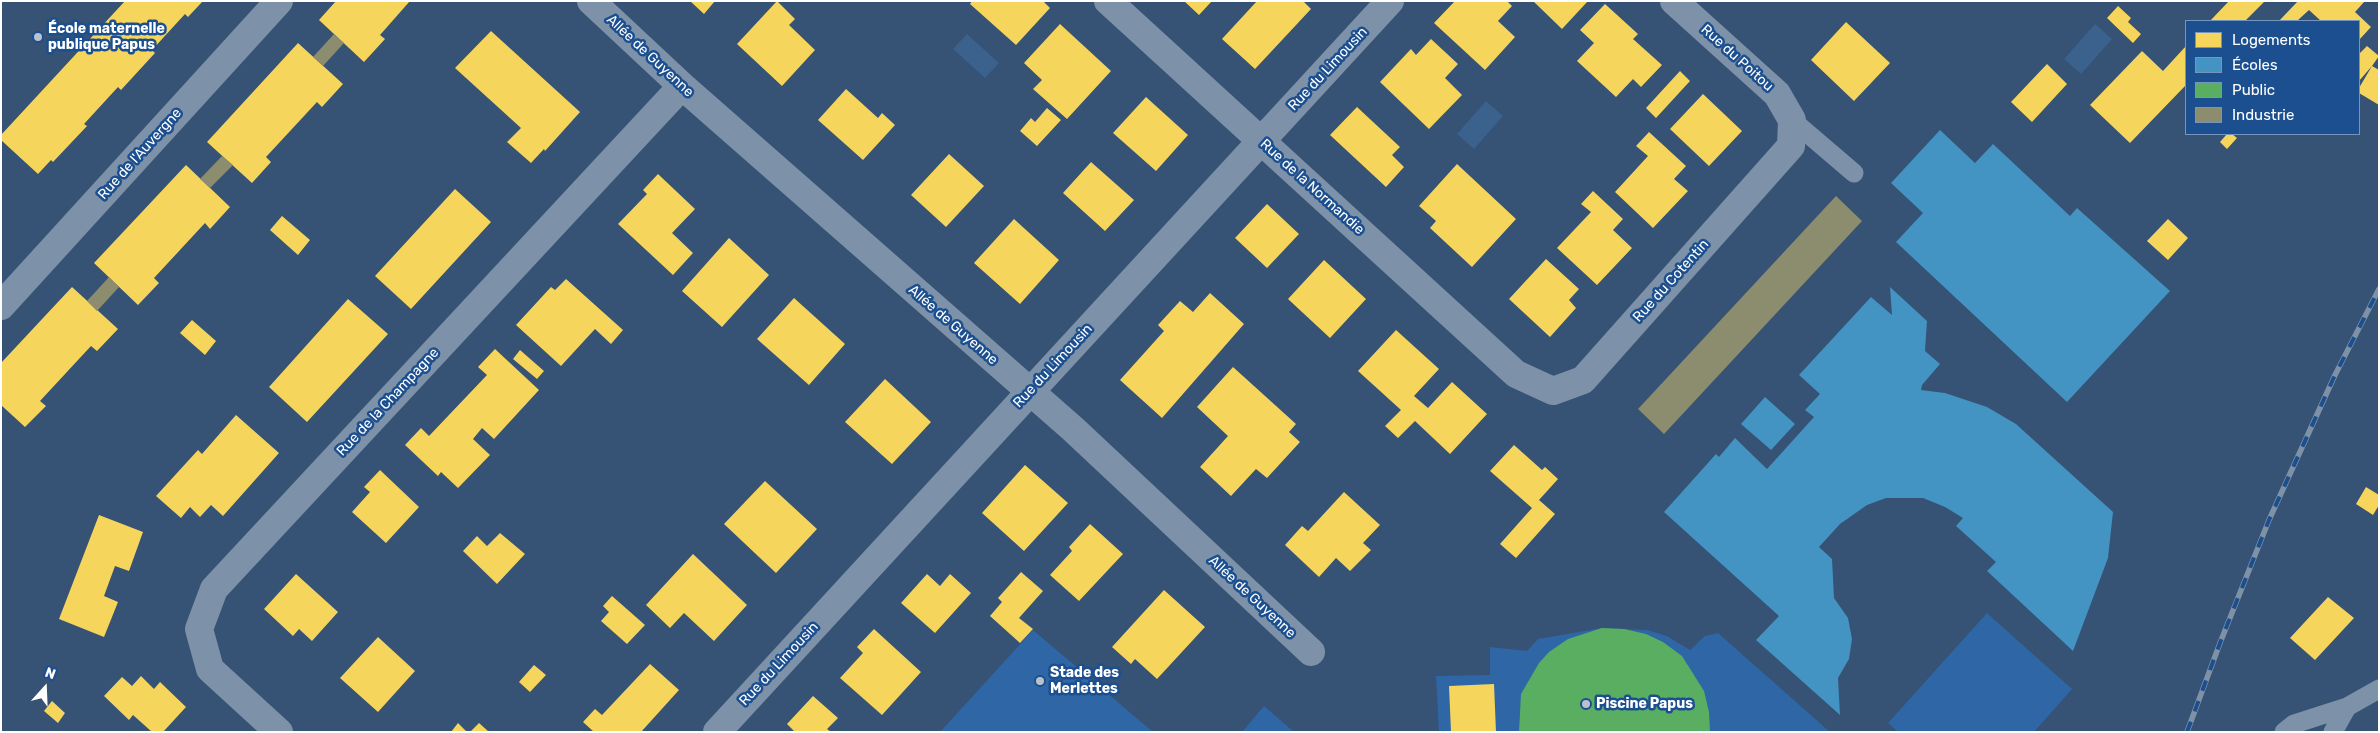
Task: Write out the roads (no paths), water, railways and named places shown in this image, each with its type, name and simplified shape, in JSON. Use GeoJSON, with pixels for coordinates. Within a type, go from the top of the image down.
{"type":"FeatureCollection","features":[{"type":"Feature","properties":{"kind":"street","name":"Rue de l'Auvergne"},"geometry":{"type":"LineString","coordinates":[[1,306],[279,1]]}},
{"type":"Feature","properties":{"kind":"street","name":"Allée de Guyenne"},"geometry":{"type":"LineString","coordinates":[[591,1],[682,86],[982,352],[1030,391],[1311,652]]}},
{"type":"Feature","properties":{"kind":"street","name":"Rue de la Normandie"},"geometry":{"type":"LineString","coordinates":[[1108,1],[1516,374]]}},
{"type":"Feature","properties":{"kind":"street","name":"Rue du Limousin"},"geometry":{"type":"LineString","coordinates":[[717,732],[1390,1]]}},
{"type":"Feature","properties":{"kind":"street","name":"Rue du Poitou"},"geometry":{"type":"LineString","coordinates":[[1674,1],[1777,94],[1792,120]]}},
{"type":"Feature","properties":{"kind":"street","name":"Rue de la Champagne"},"geometry":{"type":"LineString","coordinates":[[279,732],[210,669],[199,629],[214,589],[682,86]]}},
{"type":"Feature","properties":{"kind":"street","name":"Rue du Cotentin"},"geometry":{"type":"LineString","coordinates":[[1516,374],[1553,391],[1583,380],[1791,146],[1792,120]]}},
{"type":"Feature","properties":{"kind":"lane"},"geometry":{"type":"LineString","coordinates":[[1792,120],[1854,173]]}},
{"type":"Feature","properties":{"kind":"lane"},"geometry":{"type":"LineString","coordinates":[[2284,732],[2294,724],[2347,707],[2379,689]]}},
{"type":"Feature","properties":{"kind":"lane"},"geometry":{"type":"LineString","coordinates":[[2333,732],[2347,707]]}},
{"type":"Feature","properties":{"kind":"railway"},"geometry":{"type":"LineString","coordinates":[[2187,732],[2269,520],[2335,375],[2379,289]]}},
{"type":"Feature","properties":{"kind":"place","name":"École maternelle publique Papus"},"geometry":{"type":"Point","coordinates":[38,37]}},
{"type":"Feature","properties":{"kind":"place","name":"Stade des Merlettes"},"geometry":{"type":"Point","coordinates":[1040,681]}},
{"type":"Feature","properties":{"kind":"place","name":"Piscine Papus"},"geometry":{"type":"Point","coordinates":[1586,704]}}]}
